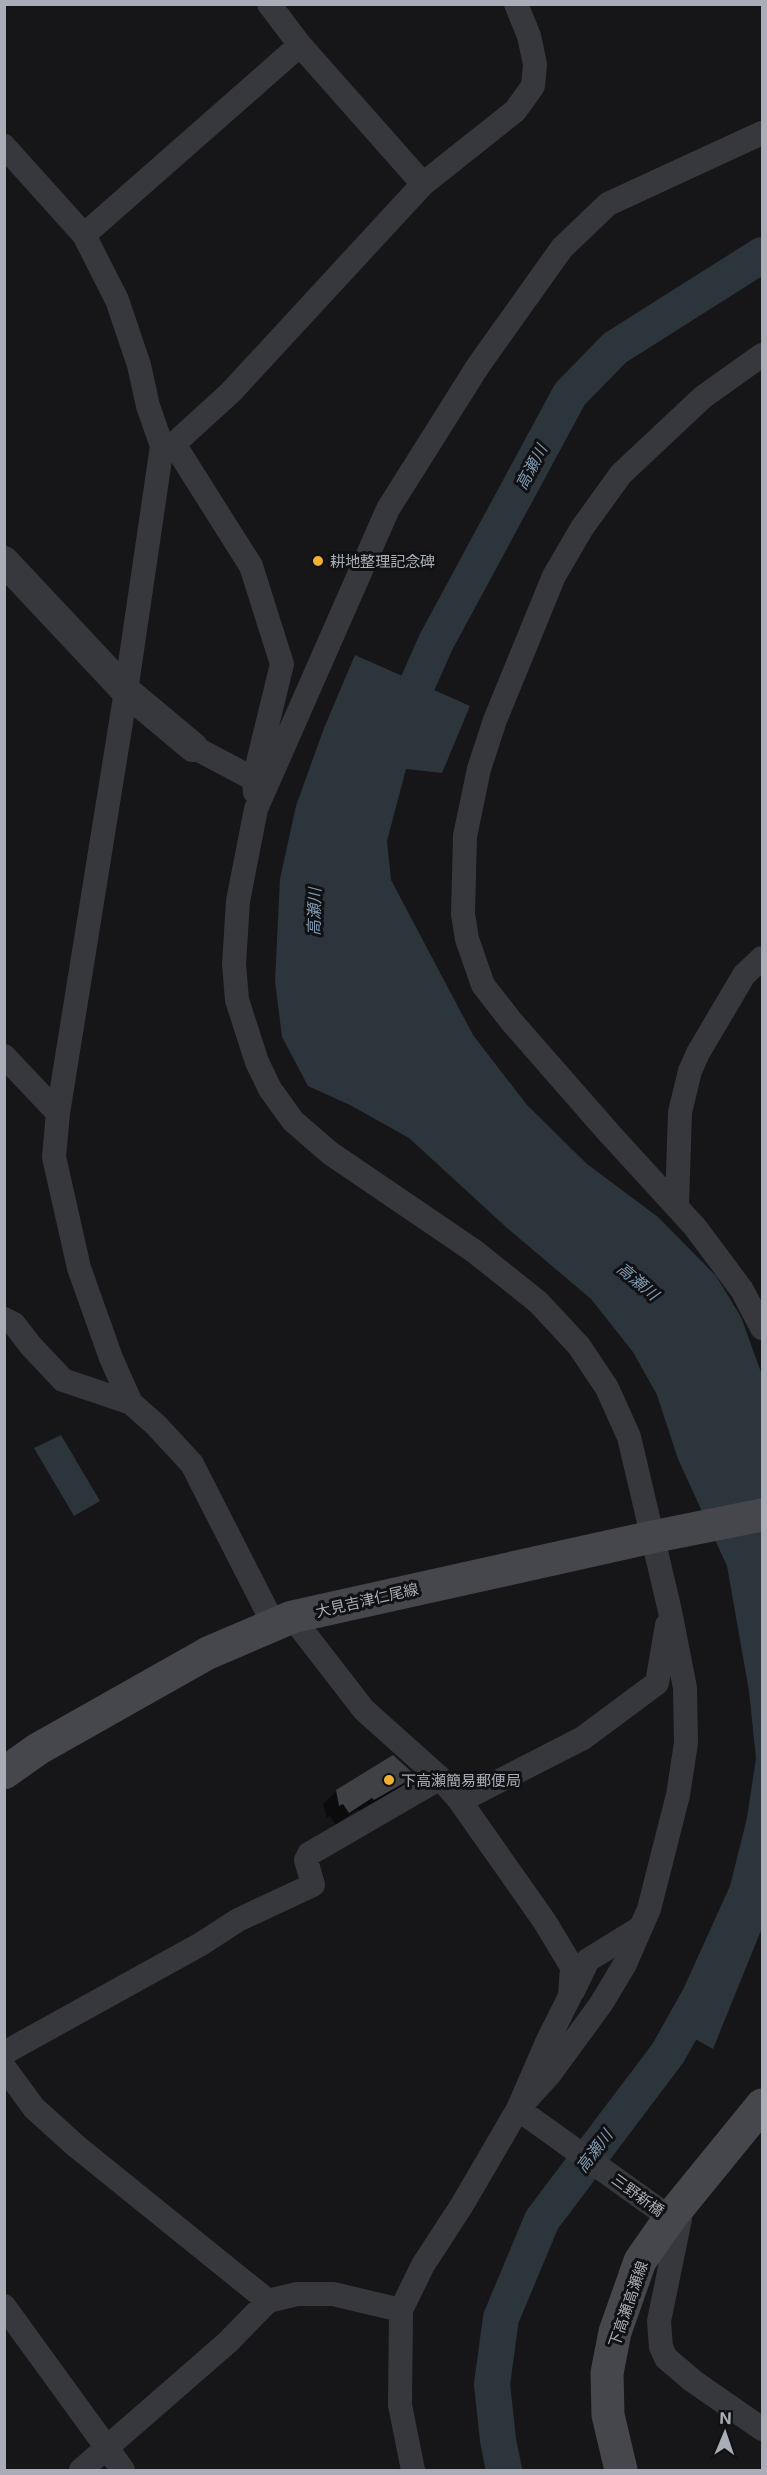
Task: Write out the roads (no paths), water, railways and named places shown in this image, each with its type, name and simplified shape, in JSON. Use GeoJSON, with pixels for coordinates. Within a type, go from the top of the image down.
{"type":"FeatureCollection","features":[{"type":"Feature","properties":{"kind":"main road","name":"大見吉津仁尾線"},"geometry":{"type":"LineString","coordinates":[[4,1773],[38,1749],[208,1653],[283,1621],[652,1537],[762,1515]]}},
{"type":"Feature","properties":{"kind":"main road","name":"下高瀬高瀬線"},"geometry":{"type":"LineString","coordinates":[[621,2470],[608,2415],[607,2373],[615,2332],[640,2261],[670,2218],[762,2105]]}},
{"type":"Feature","properties":{"kind":"street"},"geometry":{"type":"LineString","coordinates":[[269,4],[300,45],[423,184]]}},
{"type":"Feature","properties":{"kind":"street"},"geometry":{"type":"LineString","coordinates":[[131,1403],[111,1358],[79,1268],[54,1157],[58,1113],[168,445],[231,392],[423,184],[515,111],[532,86],[535,64],[529,36],[516,4]]}},
{"type":"Feature","properties":{"kind":"street"},"geometry":{"type":"LineString","coordinates":[[84,235],[300,45]]}},
{"type":"Feature","properties":{"kind":"street"},"geometry":{"type":"LineString","coordinates":[[518,2109],[549,2075],[601,2004],[625,1964],[649,1909],[678,1795],[686,1743],[685,1688],[670,1611],[629,1437],[607,1388],[579,1346],[538,1302],[474,1251],[330,1153],[293,1121],[270,1089],[245,1028],[237,1000],[234,964],[238,901],[256,809],[388,509],[478,366],[562,248],[608,204],[762,133]]}},
{"type":"Feature","properties":{"kind":"street"},"geometry":{"type":"LineString","coordinates":[[4,146],[84,235],[117,300],[139,364],[148,406],[168,445],[251,566],[282,664],[254,779],[256,809]]}},
{"type":"Feature","properties":{"kind":"street"},"geometry":{"type":"LineString","coordinates":[[762,355],[703,398],[621,474],[582,528],[554,576],[495,720],[479,769],[465,836],[463,914],[467,939],[483,985],[511,1021],[609,1133],[676,1204],[742,1290],[762,1328]]}},
{"type":"Feature","properties":{"kind":"street"},"geometry":{"type":"LineString","coordinates":[[4,561],[126,691],[193,747],[254,779]]}},
{"type":"Feature","properties":{"kind":"street"},"geometry":{"type":"LineString","coordinates":[[676,1204],[680,1112],[690,1071],[744,975],[762,958]]}},
{"type":"Feature","properties":{"kind":"street"},"geometry":{"type":"LineString","coordinates":[[4,1056],[58,1113]]}},
{"type":"Feature","properties":{"kind":"street"},"geometry":{"type":"LineString","coordinates":[[4,1319],[14,1324],[63,1380],[131,1403],[156,1425],[192,1464],[283,1621],[364,1710],[440,1778],[460,1801],[545,1922],[572,1967],[570,1995]]}},
{"type":"Feature","properties":{"kind":"street"},"geometry":{"type":"LineString","coordinates":[[460,1801],[583,1738],[657,1683],[670,1611]]}},
{"type":"Feature","properties":{"kind":"street"},"geometry":{"type":"LineString","coordinates":[[4,2053],[201,1944],[238,1920],[314,1885],[306,1860],[309,1854],[440,1778]]}},
{"type":"Feature","properties":{"kind":"street"},"geometry":{"type":"LineString","coordinates":[[413,2470],[400,2405],[400,2310],[423,2265],[478,2180],[518,2109],[588,1960],[640,1928]]}},
{"type":"Feature","properties":{"kind":"street"},"geometry":{"type":"LineString","coordinates":[[4,2067],[34,2108],[76,2146],[268,2301]]}},
{"type":"Feature","properties":{"kind":"street","name":"三野新橋"},"geometry":{"type":"LineString","coordinates":[[518,2109],[670,2218]]}},
{"type":"Feature","properties":{"kind":"street"},"geometry":{"type":"LineString","coordinates":[[670,2218],[680,2219],[658,2321],[666,2358],[693,2381],[762,2429]]}},
{"type":"Feature","properties":{"kind":"street"},"geometry":{"type":"LineString","coordinates":[[81,2470],[228,2342],[268,2301],[297,2294],[333,2294],[400,2310]]}},
{"type":"Feature","properties":{"kind":"street"},"geometry":{"type":"LineString","coordinates":[[4,2306],[123,2470]]}},
{"type":"Feature","properties":{"kind":"water"},"geometry":{"type":"Polygon","coordinates":[[[355,655],[470,706],[442,773],[406,769],[387,841],[391,880],[473,1035],[527,1105],[587,1164],[658,1217],[716,1276],[741,1317],[762,1375],[762,1928],[713,2049],[665,2022],[682,1992],[730,1886],[747,1818],[756,1758],[749,1691],[727,1566],[678,1459],[657,1395],[633,1352],[591,1299],[506,1227],[409,1138],[350,1105],[308,1086],[282,1037],[275,981],[280,879],[296,806],[324,728],[355,655]]]}},
{"type":"Feature","properties":{"kind":"water"},"geometry":{"type":"Polygon","coordinates":[[[61,1435],[100,1501],[74,1516],[34,1448],[61,1435]]]}},
{"type":"Feature","properties":{"kind":"waterway","name":"高瀬川"},"geometry":{"type":"LineString","coordinates":[[398,728],[436,642],[570,394],[615,348],[762,255]]}},
{"type":"Feature","properties":{"kind":"waterway","name":"高瀬川"},"geometry":{"type":"LineString","coordinates":[[504,2470],[492,2384],[501,2318],[542,2220],[668,2053],[704,1989]]}},
{"type":"Feature","properties":{"kind":"place","name":"耕地整理記念碑"},"geometry":{"type":"Point","coordinates":[318,561]}},
{"type":"Feature","properties":{"kind":"place","name":"下高瀬簡易郵便局"},"geometry":{"type":"Point","coordinates":[389,1780]}}]}
